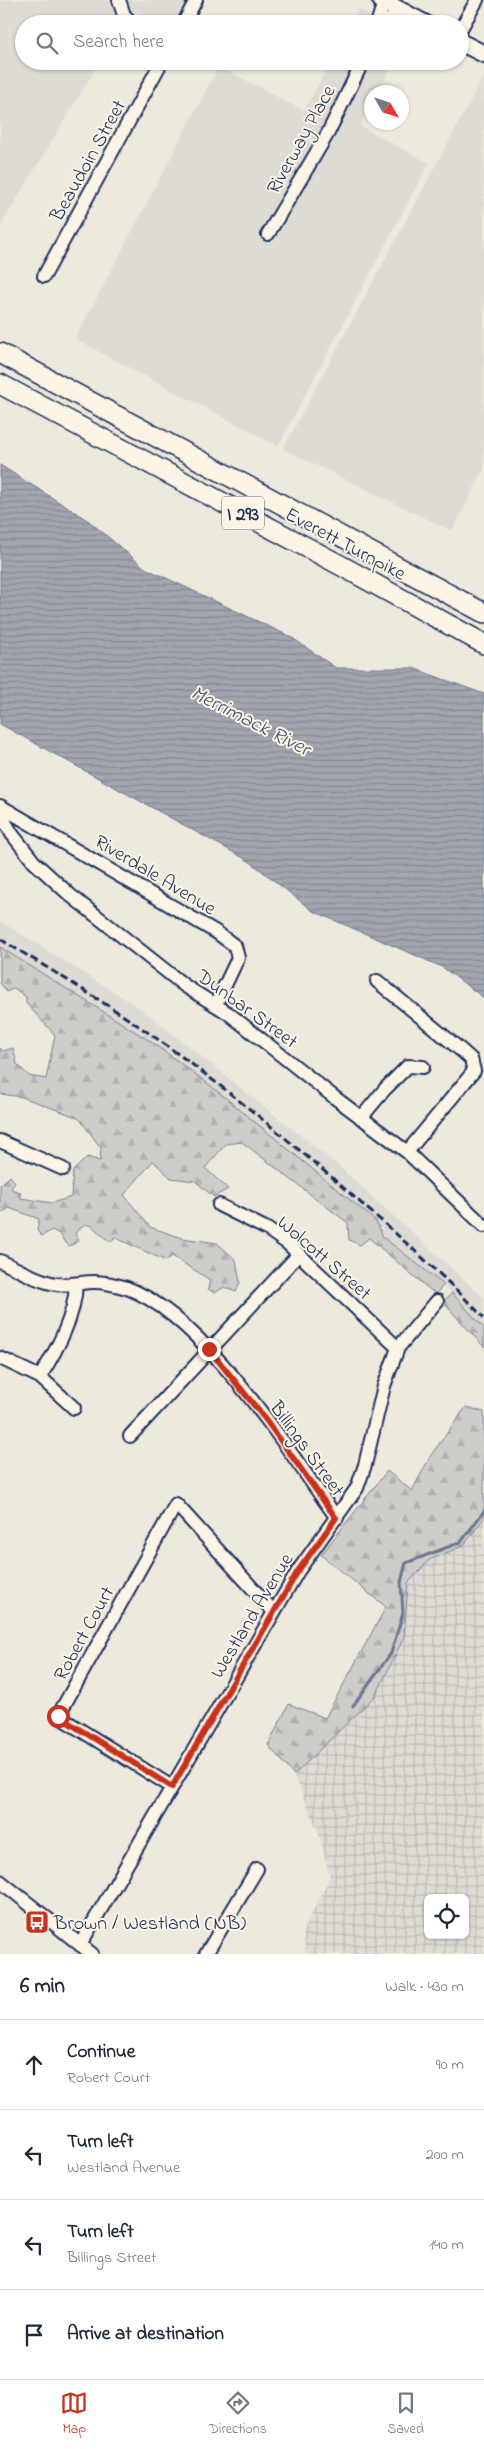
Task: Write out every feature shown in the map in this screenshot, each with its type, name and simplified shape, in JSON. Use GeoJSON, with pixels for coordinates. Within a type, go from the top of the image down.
{"type":"FeatureCollection","features":[{"type":"Feature","properties":{"kind":"highway","name":"Everett Turnpike"},"geometry":{"type":"LineString","coordinates":[[0,353],[484,614]]}},
{"type":"Feature","properties":{"kind":"highway","name":"Everett Turnpike"},"geometry":{"type":"LineString","coordinates":[[0,384],[340,564],[484,644]]}},
{"type":"Feature","properties":{"kind":"main road"},"geometry":{"type":"LineString","coordinates":[[388,4],[409,15]]}},
{"type":"Feature","properties":{"kind":"main road"},"geometry":{"type":"LineString","coordinates":[[469,46],[484,54]]}},
{"type":"Feature","properties":{"kind":"street"},"geometry":{"type":"LineString","coordinates":[[120,0],[122,12],[125,15]]}},
{"type":"Feature","properties":{"kind":"street"},"geometry":{"type":"LineString","coordinates":[[188,15],[196,0]]}},
{"type":"Feature","properties":{"kind":"street"},"geometry":{"type":"LineString","coordinates":[[468,15],[477,0]]}},
{"type":"Feature","properties":{"kind":"street"},"geometry":{"type":"LineString","coordinates":[[381,15],[388,4]]}},
{"type":"Feature","properties":{"kind":"street","name":"Beaudoin Street"},"geometry":{"type":"LineString","coordinates":[[44,276],[157,70]]}},
{"type":"Feature","properties":{"kind":"street","name":"Riverway Place"},"geometry":{"type":"LineString","coordinates":[[268,234],[328,133],[359,70]]}},
{"type":"Feature","properties":{"kind":"street","name":"Riverdale Avenue"},"geometry":{"type":"LineString","coordinates":[[0,806],[122,875],[216,932],[235,946],[238,958],[216,1004]]}},
{"type":"Feature","properties":{"kind":"street","name":"Dunbar Street"},"geometry":{"type":"LineString","coordinates":[[0,813],[12,834],[34,862],[51,879],[185,986],[216,1004],[407,1152],[484,1226]]}},
{"type":"Feature","properties":{"kind":"street"},"geometry":{"type":"LineString","coordinates":[[377,981],[471,1059],[474,1071],[407,1152]]}},
{"type":"Feature","properties":{"kind":"street"},"geometry":{"type":"LineString","coordinates":[[361,1118],[408,1066],[423,1067]]}},
{"type":"Feature","properties":{"kind":"street"},"geometry":{"type":"LineString","coordinates":[[0,1141],[63,1169]]}},
{"type":"Feature","properties":{"kind":"street","name":"Wolcott Street"},"geometry":{"type":"LineString","coordinates":[[219,1204],[276,1234],[398,1348]]}},
{"type":"Feature","properties":{"kind":"street"},"geometry":{"type":"LineString","coordinates":[[130,1436],[299,1254]]}},
{"type":"Feature","properties":{"kind":"street","name":"Billings Street"},"geometry":{"type":"LineString","coordinates":[[0,1261],[56,1284],[104,1282],[138,1294],[188,1328],[209,1349],[266,1420],[336,1518]]}},
{"type":"Feature","properties":{"kind":"street"},"geometry":{"type":"LineString","coordinates":[[40,1377],[70,1317],[76,1298],[76,1284]]}},
{"type":"Feature","properties":{"kind":"street","name":"Westland Avenue"},"geometry":{"type":"LineString","coordinates":[[80,1945],[298,1571],[356,1488],[365,1465],[384,1386],[398,1348],[437,1301]]}},
{"type":"Feature","properties":{"kind":"street"},"geometry":{"type":"LineString","coordinates":[[0,1358],[40,1377],[74,1408]]}},
{"type":"Feature","properties":{"kind":"street","name":"Robert Court"},"geometry":{"type":"LineString","coordinates":[[172,1787],[58,1716],[176,1504],[274,1612]]}},
{"type":"Feature","properties":{"kind":"street"},"geometry":{"type":"LineString","coordinates":[[206,1954],[257,1869]]}},
{"type":"Feature","properties":{"kind":"street"},"geometry":{"type":"LineString","coordinates":[[0,1881],[92,1954]]}},
{"type":"Feature","properties":{"kind":"shaded area"},"geometry":{"type":"Polygon","coordinates":[[[0,0],[191,0],[183,15],[141,15],[130,9],[127,15],[15,15],[15,70],[95,70],[0,227],[0,0]]]}},
{"type":"Feature","properties":{"kind":"shaded area"},"geometry":{"type":"Polygon","coordinates":[[[359,9],[370,15],[356,15],[359,9]]]}},
{"type":"Feature","properties":{"kind":"shaded area"},"geometry":{"type":"Polygon","coordinates":[[[217,70],[227,70],[304,111],[326,70],[389,70],[382,85],[364,85],[364,118],[360,126],[364,130],[367,130],[429,163],[278,446],[75,339],[217,70]]]}},
{"type":"Feature","properties":{"kind":"shaded area"},"geometry":{"type":"Polygon","coordinates":[[[484,76],[484,469],[452,531],[283,449],[484,76]]]}},
{"type":"Feature","properties":{"kind":"shaded area"},"geometry":{"type":"Polygon","coordinates":[[[0,921],[143,1010],[335,1163],[484,1298],[484,1328],[444,1285],[383,1237],[376,1221],[319,1173],[292,1154],[150,1041],[0,947],[0,921]]]}},
{"type":"Feature","properties":{"kind":"shaded area"},"geometry":{"type":"Polygon","coordinates":[[[484,1518],[484,1954],[306,1954],[303,1931],[330,1877],[318,1831],[294,1775],[376,1695],[404,1637],[408,1583],[429,1560],[463,1546],[484,1518]]]}},
{"type":"Feature","properties":{"kind":"green space"},"geometry":{"type":"Polygon","coordinates":[[[0,947],[150,1041],[206,1082],[376,1221],[383,1237],[444,1285],[435,1294],[369,1238],[360,1245],[349,1240],[348,1223],[242,1142],[226,1144],[205,1168],[228,1189],[214,1197],[195,1181],[171,1178],[153,1161],[124,1195],[150,1227],[182,1238],[217,1243],[236,1260],[240,1282],[236,1292],[224,1287],[215,1293],[208,1289],[210,1280],[172,1256],[166,1261],[114,1237],[113,1241],[109,1241],[92,1226],[85,1224],[75,1233],[79,1241],[69,1246],[61,1235],[52,1230],[42,1236],[37,1231],[39,1219],[9,1208],[0,1214],[0,1185],[10,1176],[15,1182],[11,1189],[20,1192],[21,1198],[52,1203],[71,1197],[73,1171],[87,1157],[100,1161],[101,1148],[79,1118],[22,1097],[0,1094],[0,1048],[3,1051],[13,1048],[17,1064],[29,1076],[46,1079],[55,1035],[26,1003],[26,997],[14,988],[7,992],[0,983],[0,947]]]}},
{"type":"Feature","properties":{"kind":"green space"},"geometry":{"type":"Polygon","coordinates":[[[452,1293],[484,1328],[484,1347],[443,1302],[452,1293]]]}},
{"type":"Feature","properties":{"kind":"green space"},"geometry":{"type":"Polygon","coordinates":[[[466,1407],[484,1412],[484,1518],[463,1546],[429,1560],[408,1583],[404,1637],[376,1695],[294,1775],[268,1745],[289,1704],[325,1718],[386,1607],[321,1555],[387,1471],[412,1491],[431,1455],[466,1407]]]}},
{"type":"Feature","properties":{"kind":"water","name":"Merrimack River"},"geometry":{"type":"Polygon","coordinates":[[[0,465],[89,521],[145,568],[291,637],[336,668],[413,668],[484,694],[484,998],[442,967],[313,911],[249,861],[0,724],[0,465]]]}},
{"type":"Feature","properties":{"kind":"waterway"},"geometry":{"type":"LineString","coordinates":[[353,1706],[391,1653],[403,1613],[401,1582],[406,1563],[461,1542],[484,1511]]}},
{"type":"Feature","properties":{"kind":"railway"},"geometry":{"type":"LineString","coordinates":[[0,939],[137,1025],[232,1095],[306,1155],[388,1226],[484,1318]]}},
{"type":"Feature","properties":{"kind":"place","name":"Brown / Westland (NB)"},"geometry":{"type":"Point","coordinates":[37,1922]}},
{"type":"Feature","properties":{"kind":"route"},"geometry":{"type":"LineString","coordinates":[[58,1716],[172,1787],[298,1571],[336,1518],[266,1420],[209,1349]]}}]}
